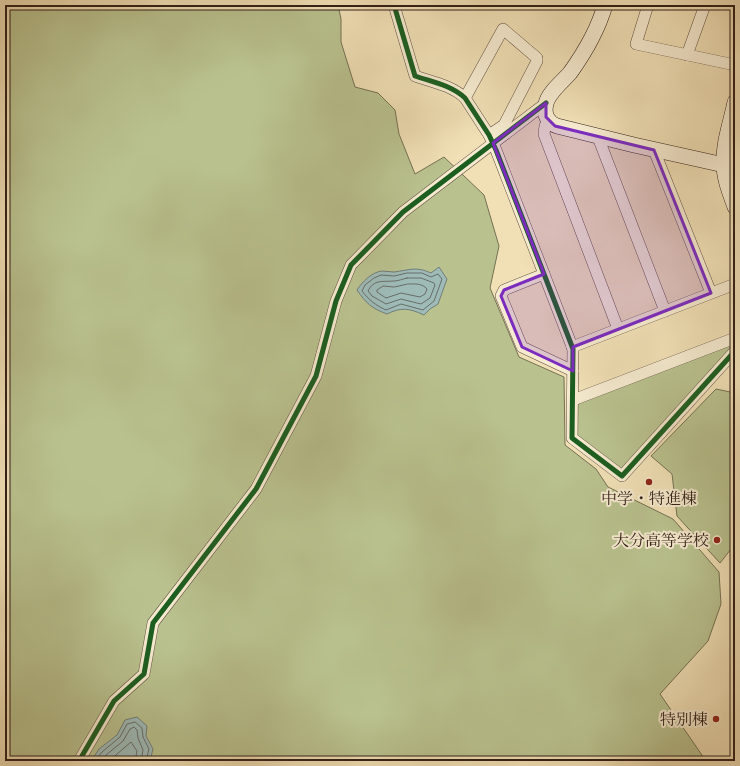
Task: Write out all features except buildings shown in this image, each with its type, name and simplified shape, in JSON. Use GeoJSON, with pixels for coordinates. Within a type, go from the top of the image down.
{"type":"FeatureCollection","features":[{"type":"Feature","properties":{"kind":"street"},"geometry":{"type":"LineString","coordinates":[[394,5],[415,76],[439,83],[462,94],[491,139],[572,347],[572,438],[622,476],[735,351]]}},
{"type":"Feature","properties":{"kind":"street"},"geometry":{"type":"LineString","coordinates":[[79,761],[114,701],[144,674],[153,623],[256,489],[316,376],[336,301],[351,265],[403,212],[491,139],[546,103],[589,44],[598,27],[605,5]]}},
{"type":"Feature","properties":{"kind":"street"},"geometry":{"type":"LineString","coordinates":[[648,5],[636,44],[735,66]]}},
{"type":"Feature","properties":{"kind":"street"},"geometry":{"type":"LineString","coordinates":[[687,55],[705,5]]}},
{"type":"Feature","properties":{"kind":"street"},"geometry":{"type":"LineString","coordinates":[[465,98],[503,30],[537,58],[537,61],[504,125],[491,139]]}},
{"type":"Feature","properties":{"kind":"street"},"geometry":{"type":"LineString","coordinates":[[735,102],[724,150],[729,167],[726,182],[735,207]]}},
{"type":"Feature","properties":{"kind":"street"},"geometry":{"type":"LineString","coordinates":[[546,103],[545,113],[549,121],[557,126],[729,167]]}},
{"type":"Feature","properties":{"kind":"street"},"geometry":{"type":"LineString","coordinates":[[549,121],[545,126],[544,134],[618,329]]}},
{"type":"Feature","properties":{"kind":"street"},"geometry":{"type":"LineString","coordinates":[[598,137],[665,311]]}},
{"type":"Feature","properties":{"kind":"street"},"geometry":{"type":"LineString","coordinates":[[654,150],[711,293]]}},
{"type":"Feature","properties":{"kind":"street"},"geometry":{"type":"LineString","coordinates":[[544,274],[504,290],[501,296],[522,347],[573,371]]}},
{"type":"Feature","properties":{"kind":"street"},"geometry":{"type":"LineString","coordinates":[[572,347],[735,284]]}},
{"type":"Feature","properties":{"kind":"street"},"geometry":{"type":"LineString","coordinates":[[573,400],[735,338]]}},
{"type":"Feature","properties":{"kind":"highlighted area"},"geometry":{"type":"Polygon","coordinates":[[[546,103],[546,117],[555,126],[654,150],[711,293],[573,347],[573,371],[522,347],[501,296],[504,290],[544,274],[493,143],[546,103]]]}},
{"type":"Feature","properties":{"kind":"green space"},"geometry":{"type":"Polygon","coordinates":[[[5,5],[338,5],[341,19],[341,42],[355,87],[378,93],[395,110],[399,134],[415,174],[444,157],[484,195],[499,246],[490,288],[519,357],[564,377],[565,445],[596,469],[608,487],[673,519],[719,572],[721,604],[708,641],[660,694],[706,761],[5,761],[5,5]]]}},
{"type":"Feature","properties":{"kind":"green space"},"geometry":{"type":"Polygon","coordinates":[[[733,344],[735,347],[625,469],[619,470],[575,436],[576,406],[578,402],[733,344]]]}},
{"type":"Feature","properties":{"kind":"green space"},"geometry":{"type":"Polygon","coordinates":[[[716,389],[735,393],[735,544],[720,563],[677,516],[672,474],[651,456],[716,389]]]}},
{"type":"Feature","properties":{"kind":"water"},"geometry":{"type":"Polygon","coordinates":[[[439,267],[447,279],[438,304],[424,315],[405,309],[387,314],[369,305],[357,290],[368,278],[378,272],[394,272],[417,269],[431,273],[439,267]]]}},
{"type":"Feature","properties":{"kind":"water"},"geometry":{"type":"Polygon","coordinates":[[[137,717],[147,726],[146,736],[153,749],[150,761],[91,761],[99,749],[117,735],[125,720],[137,717]]]}},
{"type":"Feature","properties":{"kind":"cycle path"},"geometry":{"type":"LineString","coordinates":[[394,5],[415,76],[448,87],[465,98],[489,135],[496,150],[573,349],[572,438],[622,476],[735,351]]}},
{"type":"Feature","properties":{"kind":"cycle path"},"geometry":{"type":"LineString","coordinates":[[79,761],[114,701],[144,674],[153,623],[256,489],[316,376],[336,301],[351,265],[403,212],[546,103]]}},
{"type":"Feature","properties":{"kind":"place","name":"中学・特進棟"},"geometry":{"type":"Point","coordinates":[649,482]}},
{"type":"Feature","properties":{"kind":"place","name":"大分高等学校"},"geometry":{"type":"Point","coordinates":[717,540]}},
{"type":"Feature","properties":{"kind":"place","name":"特別棟"},"geometry":{"type":"Point","coordinates":[716,719]}}]}
